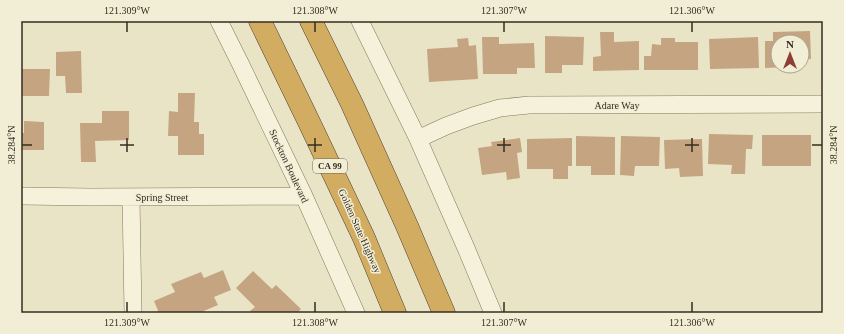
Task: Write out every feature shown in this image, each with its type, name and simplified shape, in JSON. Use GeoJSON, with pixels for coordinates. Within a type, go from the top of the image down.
{"type":"FeatureCollection","features":[{"type":"Feature","properties":{"kind":"highway","name":"Golden State Highway"},"geometry":{"type":"LineString","coordinates":[[260,21],[364,238],[395,313]]}},
{"type":"Feature","properties":{"kind":"highway"},"geometry":{"type":"LineString","coordinates":[[311,21],[352,104],[444,313]]}},
{"type":"Feature","properties":{"kind":"street","name":"Stockton Boulevard"},"geometry":{"type":"LineString","coordinates":[[219,21],[304,196],[356,313]]}},
{"type":"Feature","properties":{"kind":"street"},"geometry":{"type":"LineString","coordinates":[[360,21],[418,139],[493,313]]}},
{"type":"Feature","properties":{"kind":"street","name":"Adare Way"},"geometry":{"type":"LineString","coordinates":[[418,139],[446,126],[480,114],[500,108],[529,105],[823,104]]}},
{"type":"Feature","properties":{"kind":"street","name":"Spring Street"},"geometry":{"type":"LineString","coordinates":[[21,196],[304,196]]}},
{"type":"Feature","properties":{"kind":"street"},"geometry":{"type":"LineString","coordinates":[[131,197],[133,313]]}},
{"type":"Feature","properties":{"kind":"building"},"geometry":{"type":"Polygon","coordinates":[[[810,31],[811,59],[810,34],[773,34],[773,32],[810,31]]]}},
{"type":"Feature","properties":{"kind":"building"},"geometry":{"type":"Polygon","coordinates":[[[600,32],[614,32],[614,42],[639,41],[639,70],[593,71],[593,57],[601,56],[600,32]]]}},
{"type":"Feature","properties":{"kind":"building"},"geometry":{"type":"Polygon","coordinates":[[[545,36],[584,37],[583,65],[562,65],[562,73],[545,73],[545,36]]]}},
{"type":"Feature","properties":{"kind":"building"},"geometry":{"type":"Polygon","coordinates":[[[482,37],[499,37],[499,44],[534,43],[535,68],[517,68],[517,74],[483,74],[482,37]]]}},
{"type":"Feature","properties":{"kind":"building"},"geometry":{"type":"Polygon","coordinates":[[[758,37],[759,68],[710,69],[709,39],[758,37]]]}},
{"type":"Feature","properties":{"kind":"building"},"geometry":{"type":"Polygon","coordinates":[[[468,38],[469,46],[476,45],[478,79],[429,82],[427,49],[458,47],[457,39],[468,38]]]}},
{"type":"Feature","properties":{"kind":"building"},"geometry":{"type":"Polygon","coordinates":[[[661,38],[675,38],[675,42],[698,42],[698,70],[644,70],[644,56],[651,56],[652,44],[661,45],[661,38]]]}},
{"type":"Feature","properties":{"kind":"building"},"geometry":{"type":"Polygon","coordinates":[[[765,41],[770,41],[770,68],[765,68],[765,41]]]}},
{"type":"Feature","properties":{"kind":"building"},"geometry":{"type":"Polygon","coordinates":[[[81,51],[82,93],[66,93],[65,76],[56,76],[56,52],[81,51]]]}},
{"type":"Feature","properties":{"kind":"building"},"geometry":{"type":"Polygon","coordinates":[[[22,69],[50,69],[49,96],[22,96],[22,69]]]}},
{"type":"Feature","properties":{"kind":"building"},"geometry":{"type":"Polygon","coordinates":[[[178,93],[195,93],[194,122],[199,122],[199,134],[204,134],[204,155],[178,155],[178,136],[168,136],[169,111],[178,112],[178,93]]]}},
{"type":"Feature","properties":{"kind":"building"},"geometry":{"type":"Polygon","coordinates":[[[102,111],[129,111],[129,140],[95,141],[96,162],[81,162],[80,123],[102,123],[102,111]]]}},
{"type":"Feature","properties":{"kind":"building"},"geometry":{"type":"Polygon","coordinates":[[[24,121],[44,122],[44,150],[21,150],[21,133],[24,133],[24,121]]]}},
{"type":"Feature","properties":{"kind":"building"},"geometry":{"type":"Polygon","coordinates":[[[709,134],[753,135],[752,149],[746,149],[745,174],[731,174],[732,165],[708,164],[709,134]]]}},
{"type":"Feature","properties":{"kind":"building"},"geometry":{"type":"Polygon","coordinates":[[[762,135],[811,135],[811,166],[762,166],[762,135]]]}},
{"type":"Feature","properties":{"kind":"building"},"geometry":{"type":"Polygon","coordinates":[[[576,136],[615,137],[615,175],[591,175],[591,166],[576,166],[576,136]]]}},
{"type":"Feature","properties":{"kind":"building"},"geometry":{"type":"Polygon","coordinates":[[[621,136],[660,137],[659,166],[635,166],[634,176],[620,175],[621,136]]]}},
{"type":"Feature","properties":{"kind":"building"},"geometry":{"type":"Polygon","coordinates":[[[520,138],[522,152],[517,153],[520,178],[507,180],[506,172],[482,175],[478,148],[492,146],[491,142],[520,138]]]}},
{"type":"Feature","properties":{"kind":"building"},"geometry":{"type":"Polygon","coordinates":[[[572,138],[572,166],[568,166],[568,179],[553,179],[553,169],[527,169],[527,139],[572,138]]]}},
{"type":"Feature","properties":{"kind":"building"},"geometry":{"type":"Polygon","coordinates":[[[702,139],[703,176],[680,177],[679,168],[665,169],[664,140],[702,139]]]}},
{"type":"Feature","properties":{"kind":"building"},"geometry":{"type":"Polygon","coordinates":[[[223,270],[231,290],[214,297],[218,305],[199,313],[159,313],[154,301],[175,292],[171,284],[201,272],[204,278],[223,270]]]}},
{"type":"Feature","properties":{"kind":"building"},"geometry":{"type":"Polygon","coordinates":[[[253,271],[272,289],[276,285],[301,309],[298,313],[252,313],[250,311],[255,307],[236,288],[253,271]]]}}]}
